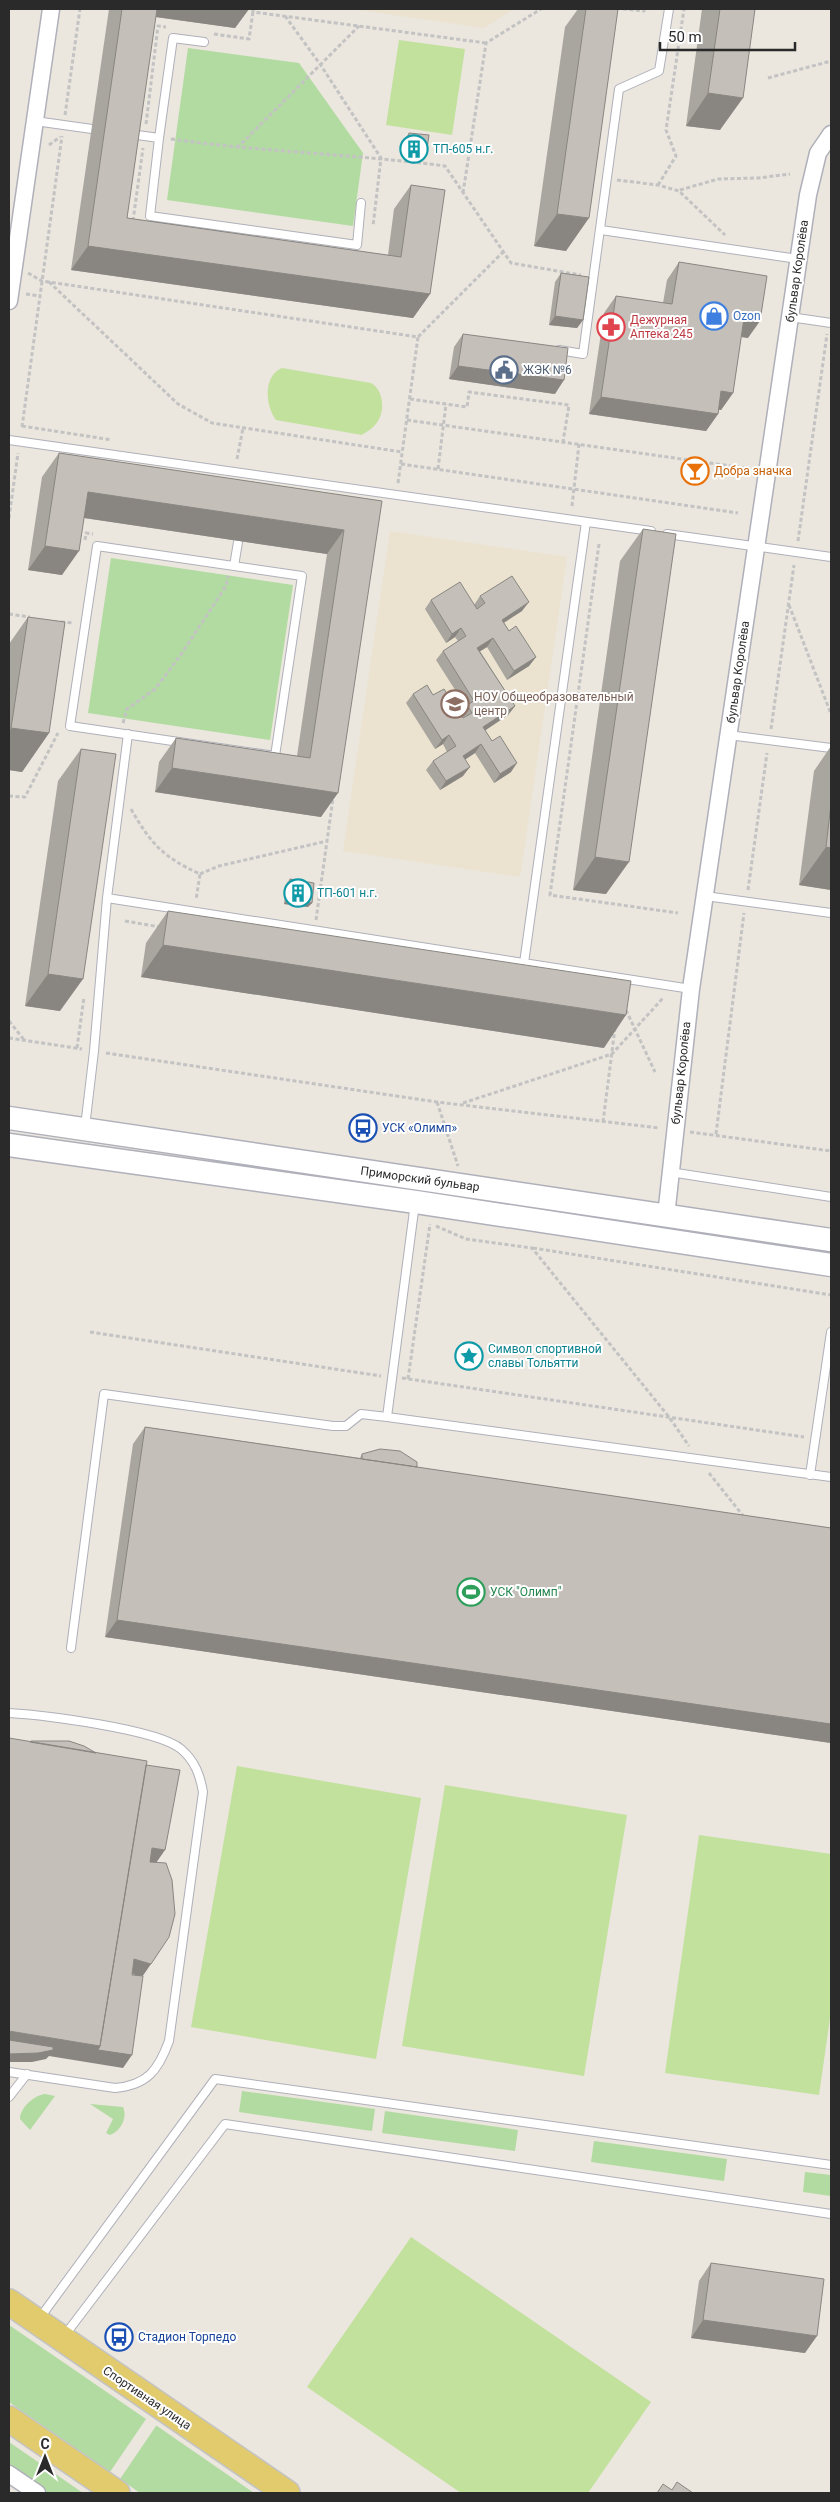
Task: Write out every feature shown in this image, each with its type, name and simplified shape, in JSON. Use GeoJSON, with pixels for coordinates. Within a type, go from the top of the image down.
{"type":"FeatureCollection","features":[{"type":"Feature","properties":{"kind":"main road","name":"Приморский бульвар"},"geometry":{"type":"LineString","coordinates":[[9,1118],[831,1240]]}},
{"type":"Feature","properties":{"kind":"main road"},"geometry":{"type":"LineString","coordinates":[[9,1146],[416,1202],[831,1265]]}},
{"type":"Feature","properties":{"kind":"main road","name":"Спортивная улица"},"geometry":{"type":"LineString","coordinates":[[9,2302],[36,2323],[287,2493]]}},
{"type":"Feature","properties":{"kind":"main road"},"geometry":{"type":"LineString","coordinates":[[9,2419],[117,2493]]}},
{"type":"Feature","properties":{"kind":"street"},"geometry":{"type":"LineString","coordinates":[[9,301],[51,9]]}},
{"type":"Feature","properties":{"kind":"street","name":"бульвар Королёва"},"geometry":{"type":"LineString","coordinates":[[666,1216],[691,989],[798,259],[811,175],[818,153],[831,134]]}},
{"type":"Feature","properties":{"kind":"street"},"geometry":{"type":"LineString","coordinates":[[9,2474],[37,2493]]}},
{"type":"Feature","properties":{"kind":"lane"},"geometry":{"type":"LineString","coordinates":[[555,349],[583,354],[620,89],[659,71],[669,9]]}},
{"type":"Feature","properties":{"kind":"lane"},"geometry":{"type":"LineString","coordinates":[[204,42],[173,38],[150,216],[357,244],[362,203]]}},
{"type":"Feature","properties":{"kind":"lane"},"geometry":{"type":"LineString","coordinates":[[35,121],[92,128]]}},
{"type":"Feature","properties":{"kind":"lane"},"geometry":{"type":"LineString","coordinates":[[125,133],[159,138]]}},
{"type":"Feature","properties":{"kind":"lane"},"geometry":{"type":"LineString","coordinates":[[600,230],[798,259]]}},
{"type":"Feature","properties":{"kind":"lane"},"geometry":{"type":"LineString","coordinates":[[790,317],[830,323]]}},
{"type":"Feature","properties":{"kind":"lane"},"geometry":{"type":"LineString","coordinates":[[9,440],[247,478],[586,522],[831,558]]}},
{"type":"Feature","properties":{"kind":"lane"},"geometry":{"type":"LineString","coordinates":[[524,963],[586,522]]}},
{"type":"Feature","properties":{"kind":"lane"},"geometry":{"type":"LineString","coordinates":[[232,566],[238,542]]}},
{"type":"Feature","properties":{"kind":"lane"},"geometry":{"type":"LineString","coordinates":[[97,546],[302,576],[275,756],[124,734],[70,726],[97,546]]}},
{"type":"Feature","properties":{"kind":"lane"},"geometry":{"type":"LineString","coordinates":[[85,1129],[94,1051],[107,898],[121,790],[124,734]]}},
{"type":"Feature","properties":{"kind":"lane"},"geometry":{"type":"LineString","coordinates":[[728,735],[831,748]]}},
{"type":"Feature","properties":{"kind":"lane"},"geometry":{"type":"LineString","coordinates":[[704,896],[831,913]]}},
{"type":"Feature","properties":{"kind":"lane"},"geometry":{"type":"LineString","coordinates":[[107,898],[691,989]]}},
{"type":"Feature","properties":{"kind":"lane"},"geometry":{"type":"LineString","coordinates":[[670,1172],[831,1197]]}},
{"type":"Feature","properties":{"kind":"lane"},"geometry":{"type":"LineString","coordinates":[[387,1417],[416,1202]]}},
{"type":"Feature","properties":{"kind":"lane"},"geometry":{"type":"LineString","coordinates":[[810,1475],[831,1332]]}},
{"type":"Feature","properties":{"kind":"lane"},"geometry":{"type":"LineString","coordinates":[[70,1648],[104,1394],[333,1426],[346,1426],[361,1414],[387,1417],[831,1478]]}},
{"type":"Feature","properties":{"kind":"lane"},"geometry":{"type":"LineString","coordinates":[[9,1713],[143,1733],[168,1741],[181,1749],[193,1761],[200,1775],[203,1792],[169,2041],[156,2069],[145,2080],[131,2087],[115,2088],[9,2072]]}},
{"type":"Feature","properties":{"kind":"lane"},"geometry":{"type":"LineString","coordinates":[[9,2097],[27,2074]]}},
{"type":"Feature","properties":{"kind":"lane"},"geometry":{"type":"LineString","coordinates":[[36,2323],[215,2079],[831,2165]]}},
{"type":"Feature","properties":{"kind":"lane"},"geometry":{"type":"LineString","coordinates":[[61,2340],[225,2124],[831,2214]]}},
{"type":"Feature","properties":{"kind":"path"},"geometry":{"type":"LineString","coordinates":[[9,518],[80,9]]}},
{"type":"Feature","properties":{"kind":"path"},"geometry":{"type":"LineString","coordinates":[[213,34],[249,39],[253,10],[486,43],[541,9]]}},
{"type":"Feature","properties":{"kind":"path"},"geometry":{"type":"LineString","coordinates":[[623,9],[644,11],[644,9]]}},
{"type":"Feature","properties":{"kind":"path"},"geometry":{"type":"LineString","coordinates":[[658,185],[676,156],[666,130],[684,9]]}},
{"type":"Feature","properties":{"kind":"path"},"geometry":{"type":"LineString","coordinates":[[285,16],[320,64],[381,158]]}},
{"type":"Feature","properties":{"kind":"path"},"geometry":{"type":"LineString","coordinates":[[132,230],[158,26],[168,28]]}},
{"type":"Feature","properties":{"kind":"path"},"geometry":{"type":"LineString","coordinates":[[236,148],[359,26]]}},
{"type":"Feature","properties":{"kind":"path"},"geometry":{"type":"LineString","coordinates":[[463,194],[486,43]]}},
{"type":"Feature","properties":{"kind":"path"},"geometry":{"type":"LineString","coordinates":[[768,78],[831,61]]}},
{"type":"Feature","properties":{"kind":"path"},"geometry":{"type":"LineString","coordinates":[[159,138],[236,148],[381,158],[444,166],[511,263],[581,275]]}},
{"type":"Feature","properties":{"kind":"path"},"geometry":{"type":"LineString","coordinates":[[679,191],[718,179],[758,178],[790,174]]}},
{"type":"Feature","properties":{"kind":"path"},"geometry":{"type":"LineString","coordinates":[[608,179],[658,185],[679,191],[724,235],[732,236]]}},
{"type":"Feature","properties":{"kind":"path"},"geometry":{"type":"LineString","coordinates":[[398,483],[418,337],[503,252]]}},
{"type":"Feature","properties":{"kind":"path"},"geometry":{"type":"LineString","coordinates":[[42,281],[418,337]]}},
{"type":"Feature","properties":{"kind":"path"},"geometry":{"type":"LineString","coordinates":[[49,282],[178,404],[212,423],[402,452]]}},
{"type":"Feature","properties":{"kind":"path"},"geometry":{"type":"LineString","coordinates":[[716,1134],[746,902],[830,323]]}},
{"type":"Feature","properties":{"kind":"path"},"geometry":{"type":"LineString","coordinates":[[410,399],[467,407],[469,392],[568,405],[563,442]]}},
{"type":"Feature","properties":{"kind":"path"},"geometry":{"type":"LineString","coordinates":[[438,469],[446,404]]}},
{"type":"Feature","properties":{"kind":"path"},"geometry":{"type":"LineString","coordinates":[[407,420],[744,468]]}},
{"type":"Feature","properties":{"kind":"path"},"geometry":{"type":"LineString","coordinates":[[237,460],[243,428]]}},
{"type":"Feature","properties":{"kind":"path"},"geometry":{"type":"LineString","coordinates":[[572,506],[579,444]]}},
{"type":"Feature","properties":{"kind":"path"},"geometry":{"type":"LineString","coordinates":[[401,464],[738,513]]}},
{"type":"Feature","properties":{"kind":"path"},"geometry":{"type":"LineString","coordinates":[[85,542],[86,533],[96,535]]}},
{"type":"Feature","properties":{"kind":"path"},"geometry":{"type":"LineString","coordinates":[[599,544],[550,895],[678,913]]}},
{"type":"Feature","properties":{"kind":"path"},"geometry":{"type":"LineString","coordinates":[[124,734],[127,709],[154,689],[180,656],[226,586],[232,566]]}},
{"type":"Feature","properties":{"kind":"path"},"geometry":{"type":"LineString","coordinates":[[789,603],[831,714]]}},
{"type":"Feature","properties":{"kind":"path"},"geometry":{"type":"LineString","coordinates":[[9,614],[36,618]]}},
{"type":"Feature","properties":{"kind":"path"},"geometry":{"type":"LineString","coordinates":[[55,621],[73,624],[75,615]]}},
{"type":"Feature","properties":{"kind":"path"},"geometry":{"type":"LineString","coordinates":[[9,796],[25,797],[58,733],[59,724]]}},
{"type":"Feature","properties":{"kind":"path"},"geometry":{"type":"LineString","coordinates":[[58,733],[66,735]]}},
{"type":"Feature","properties":{"kind":"path"},"geometry":{"type":"LineString","coordinates":[[121,790],[149,840],[163,853],[200,874]]}},
{"type":"Feature","properties":{"kind":"path"},"geometry":{"type":"LineString","coordinates":[[314,930],[334,793]]}},
{"type":"Feature","properties":{"kind":"path"},"geometry":{"type":"LineString","coordinates":[[200,874],[219,866],[327,841]]}},
{"type":"Feature","properties":{"kind":"path"},"geometry":{"type":"LineString","coordinates":[[194,912],[200,874]]}},
{"type":"Feature","properties":{"kind":"path"},"geometry":{"type":"LineString","coordinates":[[125,921],[163,927]]}},
{"type":"Feature","properties":{"kind":"path"},"geometry":{"type":"LineString","coordinates":[[77,1048],[85,990]]}},
{"type":"Feature","properties":{"kind":"path"},"geometry":{"type":"LineString","coordinates":[[460,1104],[612,1054],[666,994]]}},
{"type":"Feature","properties":{"kind":"path"},"geometry":{"type":"LineString","coordinates":[[624,1006],[655,1072]]}},
{"type":"Feature","properties":{"kind":"path"},"geometry":{"type":"LineString","coordinates":[[9,1021],[25,1041]]}},
{"type":"Feature","properties":{"kind":"path"},"geometry":{"type":"LineString","coordinates":[[603,1122],[616,1026]]}},
{"type":"Feature","properties":{"kind":"path"},"geometry":{"type":"LineString","coordinates":[[9,1038],[437,1102],[716,1134],[831,1151]]}},
{"type":"Feature","properties":{"kind":"path"},"geometry":{"type":"LineString","coordinates":[[437,1102],[459,1167]]}},
{"type":"Feature","properties":{"kind":"path"},"geometry":{"type":"LineString","coordinates":[[408,1379],[430,1224],[466,1239],[831,1295]]}},
{"type":"Feature","properties":{"kind":"path"},"geometry":{"type":"LineString","coordinates":[[532,1248],[669,1417]]}},
{"type":"Feature","properties":{"kind":"path"},"geometry":{"type":"LineString","coordinates":[[90,1332],[816,1439]]}},
{"type":"Feature","properties":{"kind":"shaded area"},"geometry":{"type":"Polygon","coordinates":[[[352,9],[514,9],[484,28],[352,9]]]}},
{"type":"Feature","properties":{"kind":"shaded area","name":"НОУ Общеобразовательный центр"},"geometry":{"type":"Polygon","coordinates":[[[390,531],[567,557],[520,877],[343,851],[390,531]]]}},
{"type":"Feature","properties":{"kind":"green space"},"geometry":{"type":"Polygon","coordinates":[[[399,40],[465,49],[452,135],[386,125],[399,40]]]}},
{"type":"Feature","properties":{"kind":"green space"},"geometry":{"type":"Polygon","coordinates":[[[188,48],[299,63],[363,153],[353,226],[167,200],[188,48]]]}},
{"type":"Feature","properties":{"kind":"green space"},"geometry":{"type":"Polygon","coordinates":[[[282,368],[371,383],[381,396],[382,408],[379,420],[362,435],[276,420],[270,407],[268,391],[272,377],[282,368]]]}},
{"type":"Feature","properties":{"kind":"green space"},"geometry":{"type":"Polygon","coordinates":[[[111,558],[293,585],[270,740],[88,713],[111,558]]]}},
{"type":"Feature","properties":{"kind":"green space"},"geometry":{"type":"Polygon","coordinates":[[[237,1766],[421,1798],[376,2059],[191,2027],[237,1766]]]}},
{"type":"Feature","properties":{"kind":"green space"},"geometry":{"type":"Polygon","coordinates":[[[445,1785],[627,1815],[584,2076],[402,2046],[445,1785]]]}},
{"type":"Feature","properties":{"kind":"green space"},"geometry":{"type":"Polygon","coordinates":[[[699,1835],[831,1854],[831,2011],[819,2095],[665,2073],[699,1835]]]}},
{"type":"Feature","properties":{"kind":"green space"},"geometry":{"type":"Polygon","coordinates":[[[242,2091],[375,2109],[372,2131],[239,2112],[242,2091]]]}},
{"type":"Feature","properties":{"kind":"green space"},"geometry":{"type":"Polygon","coordinates":[[[45,2094],[55,2096],[30,2130],[20,2119],[22,2111],[32,2099],[45,2094]]]}},
{"type":"Feature","properties":{"kind":"green space"},"geometry":{"type":"Polygon","coordinates":[[[90,2104],[123,2107],[124,2120],[120,2128],[110,2135],[106,2133],[113,2119],[90,2104]]]}},
{"type":"Feature","properties":{"kind":"green space"},"geometry":{"type":"Polygon","coordinates":[[[385,2111],[518,2130],[515,2151],[382,2133],[385,2111]]]}},
{"type":"Feature","properties":{"kind":"green space"},"geometry":{"type":"Polygon","coordinates":[[[594,2141],[727,2159],[724,2181],[591,2162],[594,2141]]]}},
{"type":"Feature","properties":{"kind":"green space"},"geometry":{"type":"Polygon","coordinates":[[[805,2172],[831,2175],[831,2196],[803,2192],[805,2172]]]}},
{"type":"Feature","properties":{"kind":"green space"},"geometry":{"type":"Polygon","coordinates":[[[411,2237],[651,2402],[588,2493],[461,2493],[307,2387],[411,2237]]]}},
{"type":"Feature","properties":{"kind":"green space"},"geometry":{"type":"Polygon","coordinates":[[[9,2325],[146,2419],[110,2472],[9,2402],[9,2325]]]}},
{"type":"Feature","properties":{"kind":"green space"},"geometry":{"type":"Polygon","coordinates":[[[156,2426],[254,2493],[140,2493],[120,2479],[156,2426]]]}},
{"type":"Feature","properties":{"kind":"green space"},"geometry":{"type":"Polygon","coordinates":[[[9,2442],[83,2493],[48,2493],[9,2466],[9,2442]]]}},
{"type":"Feature","properties":{"kind":"building"},"geometry":{"type":"Polygon","coordinates":[[[122,9],[157,9],[127,218],[401,257],[411,185],[445,190],[430,294],[88,246],[122,9]]]}},
{"type":"Feature","properties":{"kind":"building"},"geometry":{"type":"Polygon","coordinates":[[[586,9],[618,9],[589,218],[557,214],[586,9]]]}},
{"type":"Feature","properties":{"kind":"building"},"geometry":{"type":"Polygon","coordinates":[[[720,9],[755,9],[743,98],[708,93],[720,9]]]}},
{"type":"Feature","properties":{"kind":"building","name":"ТП-605 н.г."},"geometry":{"type":"Polygon","coordinates":[[[409,133],[429,135],[426,156],[406,153],[409,133]]]}},
{"type":"Feature","properties":{"kind":"building"},"geometry":{"type":"Polygon","coordinates":[[[679,262],[767,276],[760,321],[744,318],[733,393],[721,391],[718,414],[601,397],[616,296],[672,304],[679,262]]]}},
{"type":"Feature","properties":{"kind":"building"},"geometry":{"type":"Polygon","coordinates":[[[561,273],[589,277],[583,320],[555,316],[561,273]]]}},
{"type":"Feature","properties":{"kind":"building"},"geometry":{"type":"Polygon","coordinates":[[[463,334],[568,348],[564,380],[458,366],[463,334]]]}},
{"type":"Feature","properties":{"kind":"building"},"geometry":{"type":"Polygon","coordinates":[[[59,453],[382,501],[338,793],[172,768],[176,738],[310,758],[344,530],[88,492],[79,551],[45,546],[59,453]]]}},
{"type":"Feature","properties":{"kind":"building"},"geometry":{"type":"Polygon","coordinates":[[[643,529],[676,534],[629,862],[595,857],[643,529]]]}},
{"type":"Feature","properties":{"kind":"building"},"geometry":{"type":"Polygon","coordinates":[[[512,576],[529,602],[502,620],[509,631],[516,626],[536,657],[514,671],[493,638],[477,648],[515,706],[483,727],[492,741],[500,736],[517,763],[500,774],[481,744],[463,756],[470,767],[446,781],[433,761],[456,746],[449,735],[442,740],[413,694],[427,685],[433,695],[444,689],[463,718],[472,713],[467,705],[474,701],[443,651],[466,636],[461,628],[452,634],[431,600],[460,582],[477,609],[485,603],[480,596],[512,576]]]}},
{"type":"Feature","properties":{"kind":"building"},"geometry":{"type":"Polygon","coordinates":[[[28,617],[65,622],[49,733],[11,728],[28,617]]]}},
{"type":"Feature","properties":{"kind":"building"},"geometry":{"type":"Polygon","coordinates":[[[81,749],[116,754],[83,979],[48,974],[81,749]]]}},
{"type":"Feature","properties":{"kind":"building"},"geometry":{"type":"Polygon","coordinates":[[[831,804],[831,848],[826,847],[831,804]]]}},
{"type":"Feature","properties":{"kind":"building","name":"ТП-601 н.г."},"geometry":{"type":"Polygon","coordinates":[[[290,879],[314,883],[312,903],[287,899],[290,879]]]}},
{"type":"Feature","properties":{"kind":"building"},"geometry":{"type":"Polygon","coordinates":[[[168,911],[631,981],[626,1015],[163,945],[168,911]]]}},
{"type":"Feature","properties":{"kind":"building","name":"УСК \"Олимп\""},"geometry":{"type":"Polygon","coordinates":[[[145,1427],[831,1528],[831,1724],[117,1620],[145,1427]]]}},
{"type":"Feature","properties":{"kind":"building"},"geometry":{"type":"Polygon","coordinates":[[[380,1449],[400,1451],[417,1462],[417,1467],[362,1459],[362,1454],[380,1449]]]}},
{"type":"Feature","properties":{"kind":"building"},"geometry":{"type":"Polygon","coordinates":[[[9,1738],[147,1761],[100,2046],[9,2031],[9,1738]]]}},
{"type":"Feature","properties":{"kind":"building"},"geometry":{"type":"Polygon","coordinates":[[[69,1741],[84,1746],[96,1753],[30,1742],[69,1741]]]}},
{"type":"Feature","properties":{"kind":"building"},"geometry":{"type":"Polygon","coordinates":[[[146,1765],[180,1770],[165,1850],[152,1848],[150,1862],[166,1863],[172,1880],[175,1914],[169,1937],[151,1964],[134,1959],[132,1975],[143,1976],[132,2055],[98,2050],[146,1765]]]}},
{"type":"Feature","properties":{"kind":"building"},"geometry":{"type":"Polygon","coordinates":[[[9,2040],[53,2047],[53,2050],[38,2053],[9,2054],[9,2040]]]}},
{"type":"Feature","properties":{"kind":"building"},"geometry":{"type":"Polygon","coordinates":[[[711,2263],[824,2279],[817,2336],[703,2320],[711,2263]]]}},
{"type":"Feature","properties":{"kind":"building"},"geometry":{"type":"Polygon","coordinates":[[[677,2482],[693,2493],[657,2493],[663,2484],[672,2490],[677,2482]]]}},
{"type":"Feature","properties":{"kind":"place","name":"ТП-605 н.г."},"geometry":{"type":"Point","coordinates":[414,149]}},
{"type":"Feature","properties":{"kind":"place","name":"Ozon"},"geometry":{"type":"Point","coordinates":[714,316]}},
{"type":"Feature","properties":{"kind":"place","name":"Дежурная Аптека 245"},"geometry":{"type":"Point","coordinates":[611,327]}},
{"type":"Feature","properties":{"kind":"place","name":"ЖЭК №6"},"geometry":{"type":"Point","coordinates":[504,370]}},
{"type":"Feature","properties":{"kind":"place","name":"Добра значка"},"geometry":{"type":"Point","coordinates":[695,471]}},
{"type":"Feature","properties":{"kind":"place","name":"НОУ Общеобразовательный центр"},"geometry":{"type":"Point","coordinates":[455,704]}},
{"type":"Feature","properties":{"kind":"place","name":"ТП-601 н.г."},"geometry":{"type":"Point","coordinates":[298,893]}},
{"type":"Feature","properties":{"kind":"place","name":"УСК «Олимп»"},"geometry":{"type":"Point","coordinates":[363,1128]}},
{"type":"Feature","properties":{"kind":"place","name":"Символ спортивной славы Тольятти"},"geometry":{"type":"Point","coordinates":[469,1356]}},
{"type":"Feature","properties":{"kind":"place","name":"УСК \"Олимп\""},"geometry":{"type":"Point","coordinates":[471,1592]}},
{"type":"Feature","properties":{"kind":"place","name":"Стадион Торпедо"},"geometry":{"type":"Point","coordinates":[119,2337]}}]}
